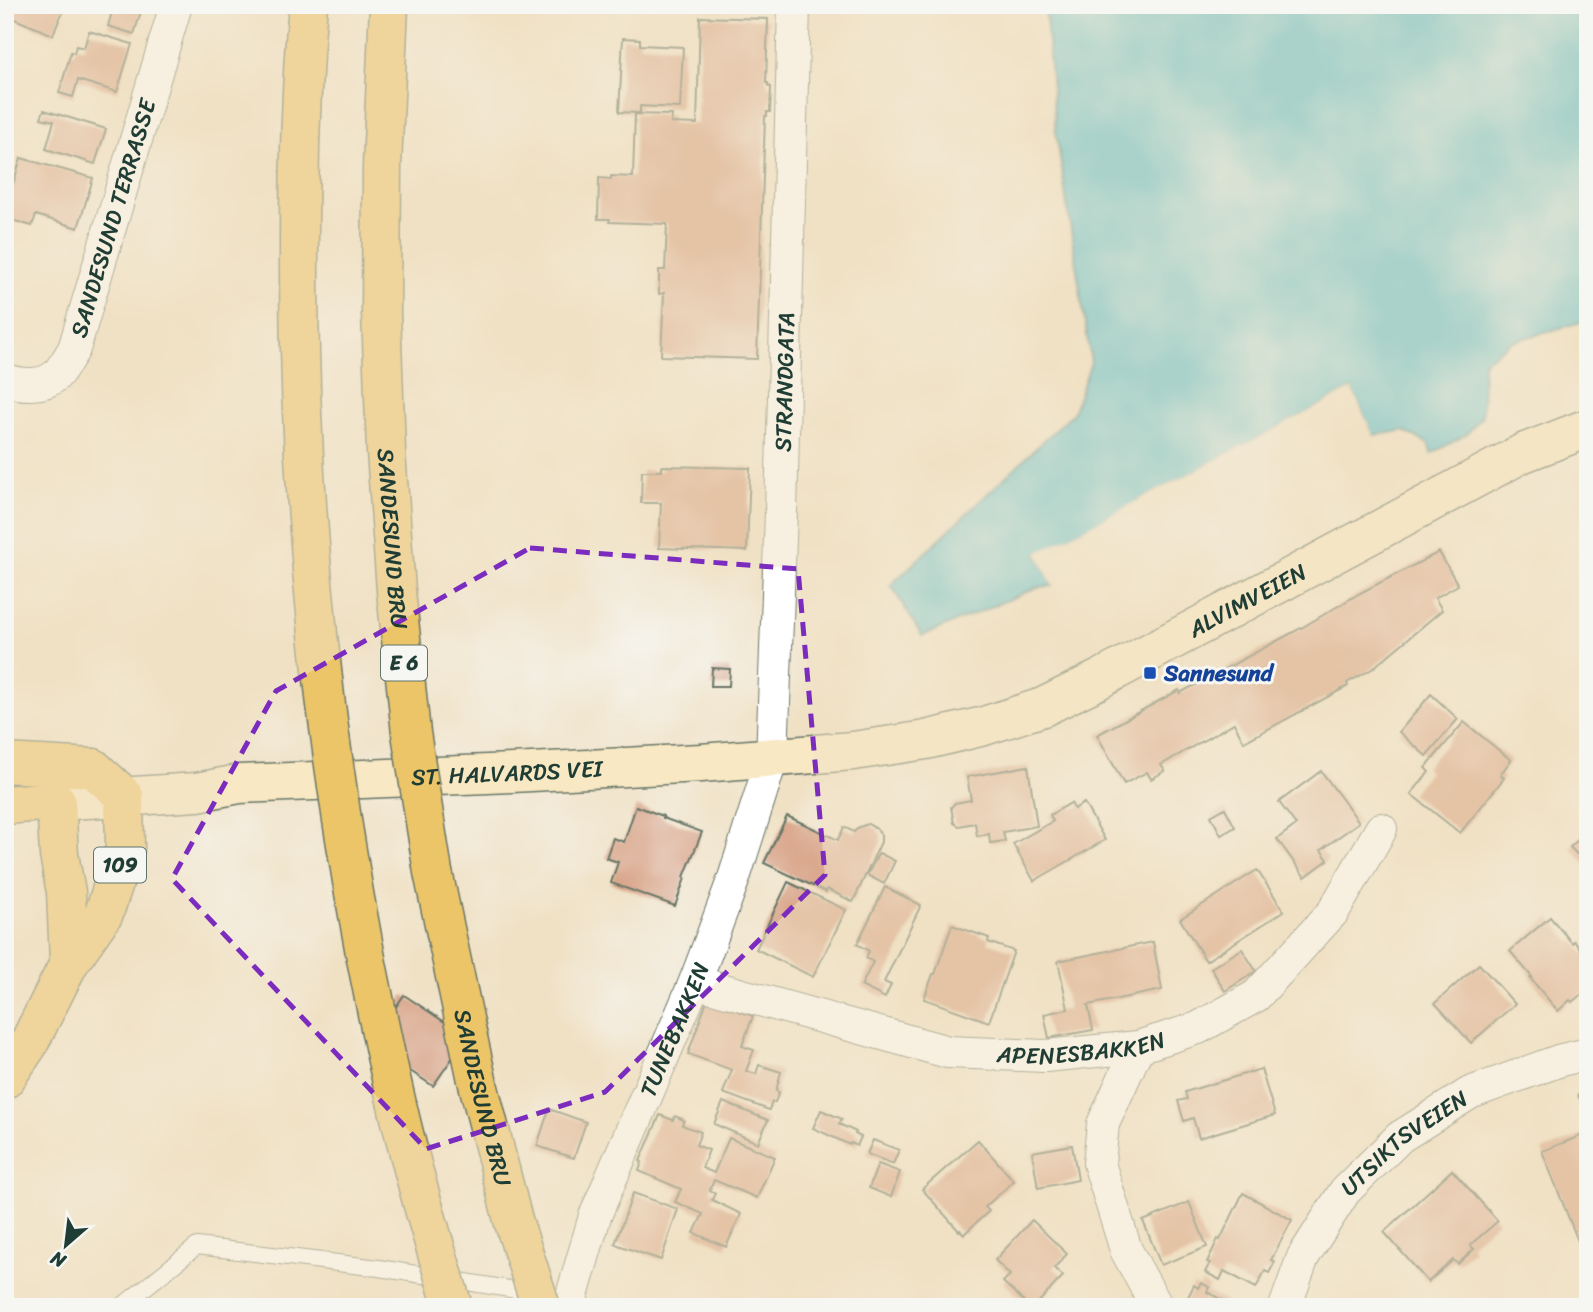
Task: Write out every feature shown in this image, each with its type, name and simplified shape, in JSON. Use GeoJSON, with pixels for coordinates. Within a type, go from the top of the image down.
{"type":"FeatureCollection","features":[{"type":"Feature","properties":{"kind":"main road"},"geometry":{"type":"LineString","coordinates":[[308,5],[299,167],[299,312],[302,451],[313,594],[330,739],[351,880],[395,1097],[453,1307]]}},
{"type":"Feature","properties":{"kind":"main road","name":"SANDESUND BRU"},"geometry":{"type":"LineString","coordinates":[[389,5],[382,167],[381,312],[386,452],[396,591],[410,720],[433,872],[477,1080],[513,1220],[562,1304]]}},
{"type":"Feature","properties":{"kind":"main road","name":"ALVIMVEIEN"},"geometry":{"type":"LineString","coordinates":[[772,758],[853,751],[926,740],[984,726],[1043,707],[1523,453],[1588,428]]}},
{"type":"Feature","properties":{"kind":"main road","name":"ST. HALVARDS VEI"},"geometry":{"type":"LineString","coordinates":[[5,805],[197,792],[239,784],[512,773],[772,758]]}},
{"type":"Feature","properties":{"kind":"main road","name":"ST. HALVARDS VEI"},"geometry":{"type":"LineString","coordinates":[[5,762],[93,768],[239,784]]}},
{"type":"Feature","properties":{"kind":"main road"},"geometry":{"type":"LineString","coordinates":[[56,801],[93,768],[124,796]]}},
{"type":"Feature","properties":{"kind":"main road","name":"109"},"geometry":{"type":"LineString","coordinates":[[5,1079],[28,1045],[69,963],[104,914],[125,849],[124,796]]}},
{"type":"Feature","properties":{"kind":"main road","name":"109"},"geometry":{"type":"LineString","coordinates":[[56,801],[58,855],[66,892],[69,963]]}},
{"type":"Feature","properties":{"kind":"street","name":"SANDESUND TERRASSE"},"geometry":{"type":"LineString","coordinates":[[5,379],[9,382],[35,385],[56,376],[74,349],[176,5]]}},
{"type":"Feature","properties":{"kind":"street","name":"STRANDGATA"},"geometry":{"type":"LineString","coordinates":[[772,758],[794,5]]}},
{"type":"Feature","properties":{"kind":"street","name":"TUNEBAKKEN"},"geometry":{"type":"LineString","coordinates":[[562,1304],[595,1216],[695,982],[738,866],[772,758]]}},
{"type":"Feature","properties":{"kind":"street","name":"APENESBAKKEN"},"geometry":{"type":"LineString","coordinates":[[695,982],[948,1052],[1045,1056],[1138,1047],[1198,1028],[1256,996],[1333,912],[1381,829]]}},
{"type":"Feature","properties":{"kind":"street"},"geometry":{"type":"LineString","coordinates":[[1138,1047],[1103,1124],[1100,1163],[1126,1250],[1157,1307]]}},
{"type":"Feature","properties":{"kind":"street","name":"UTSIKTSVEIEN"},"geometry":{"type":"LineString","coordinates":[[1285,1307],[1303,1257],[1345,1191],[1400,1137],[1470,1093],[1561,1060],[1588,1054]]}},
{"type":"Feature","properties":{"kind":"lane"},"geometry":{"type":"LineString","coordinates":[[121,1307],[197,1246],[379,1268],[562,1304]]}},
{"type":"Feature","properties":{"kind":"highlighted area"},"geometry":{"type":"Polygon","coordinates":[[[530,548],[798,569],[825,875],[605,1092],[426,1149],[172,879],[276,691],[530,548]]]}},
{"type":"Feature","properties":{"kind":"water"},"geometry":{"type":"Polygon","coordinates":[[[1045,5],[1588,5],[1588,320],[1511,342],[1483,362],[1482,416],[1467,434],[1431,454],[1429,444],[1404,431],[1373,435],[1352,389],[1037,554],[1053,586],[1038,587],[922,636],[891,585],[1073,413],[1091,362],[1055,125],[1045,5]]]}},
{"type":"Feature","properties":{"kind":"pier"},"geometry":{"type":"Polygon","coordinates":[[[1352,389],[1375,439],[1370,437],[1351,394],[1042,555],[1056,585],[1054,589],[1037,553],[1352,389]]]}},
{"type":"Feature","properties":{"kind":"building"},"geometry":{"type":"Polygon","coordinates":[[[6,5],[60,5],[64,8],[53,35],[5,15],[6,5]]]}},
{"type":"Feature","properties":{"kind":"building"},"geometry":{"type":"Polygon","coordinates":[[[114,5],[143,5],[134,34],[108,26],[114,5]]]}},
{"type":"Feature","properties":{"kind":"building"},"geometry":{"type":"Polygon","coordinates":[[[700,17],[768,19],[766,83],[771,87],[770,112],[765,116],[757,359],[661,356],[664,293],[659,294],[659,270],[665,270],[667,224],[609,222],[610,219],[598,219],[599,178],[633,177],[635,114],[672,115],[671,123],[697,124],[700,17]]]}},
{"type":"Feature","properties":{"kind":"building"},"geometry":{"type":"Polygon","coordinates":[[[89,31],[132,44],[117,92],[78,80],[73,97],[59,93],[71,52],[74,53],[76,46],[84,48],[89,31]]]}},
{"type":"Feature","properties":{"kind":"building"},"geometry":{"type":"Polygon","coordinates":[[[623,38],[640,39],[640,45],[683,47],[680,108],[640,106],[640,113],[619,112],[623,38]]]}},
{"type":"Feature","properties":{"kind":"building"},"geometry":{"type":"Polygon","coordinates":[[[44,110],[106,129],[95,164],[46,149],[54,121],[41,118],[44,110]]]}},
{"type":"Feature","properties":{"kind":"building"},"geometry":{"type":"Polygon","coordinates":[[[21,158],[93,178],[78,228],[36,215],[32,226],[5,218],[21,158]]]}},
{"type":"Feature","properties":{"kind":"building"},"geometry":{"type":"Polygon","coordinates":[[[662,466],[750,468],[747,551],[659,548],[661,503],[641,503],[642,471],[662,471],[662,466]]]}},
{"type":"Feature","properties":{"kind":"building"},"geometry":{"type":"Polygon","coordinates":[[[1439,552],[1458,585],[1435,598],[1442,610],[1372,669],[1347,683],[1348,686],[1244,742],[1234,723],[1161,765],[1165,771],[1151,779],[1147,772],[1124,784],[1097,735],[1179,690],[1180,693],[1439,552]]]}},
{"type":"Feature","properties":{"kind":"building"},"geometry":{"type":"Polygon","coordinates":[[[712,668],[730,669],[729,686],[711,686],[712,668]]]}},
{"type":"Feature","properties":{"kind":"building"},"geometry":{"type":"Polygon","coordinates":[[[1431,694],[1458,719],[1426,756],[1399,732],[1431,694]]]}},
{"type":"Feature","properties":{"kind":"building"},"geometry":{"type":"Polygon","coordinates":[[[1464,722],[1511,760],[1500,775],[1504,778],[1460,833],[1411,794],[1429,772],[1425,768],[1464,722]]]}},
{"type":"Feature","properties":{"kind":"building"},"geometry":{"type":"Polygon","coordinates":[[[1028,766],[1037,826],[1003,832],[1005,841],[990,843],[989,834],[977,836],[975,823],[959,826],[954,823],[951,807],[955,803],[971,800],[967,777],[1028,766]]]}},
{"type":"Feature","properties":{"kind":"building"},"geometry":{"type":"Polygon","coordinates":[[[1321,771],[1359,822],[1321,850],[1328,860],[1305,877],[1277,839],[1296,825],[1279,802],[1321,771]]]}},
{"type":"Feature","properties":{"kind":"building"},"geometry":{"type":"Polygon","coordinates":[[[1071,803],[1074,809],[1084,803],[1105,840],[1034,881],[1013,844],[1053,821],[1050,815],[1071,803]]]}},
{"type":"Feature","properties":{"kind":"building"},"geometry":{"type":"Polygon","coordinates":[[[636,806],[702,832],[675,906],[611,883],[618,862],[606,858],[613,838],[624,842],[636,806]]]}},
{"type":"Feature","properties":{"kind":"building"},"geometry":{"type":"Polygon","coordinates":[[[1225,808],[1235,827],[1221,835],[1211,816],[1225,808]]]}},
{"type":"Feature","properties":{"kind":"building"},"geometry":{"type":"Polygon","coordinates":[[[787,816],[838,840],[844,827],[854,832],[868,824],[877,829],[881,842],[853,902],[764,863],[787,816]]]}},
{"type":"Feature","properties":{"kind":"building"},"geometry":{"type":"Polygon","coordinates":[[[1588,831],[1588,866],[1570,847],[1588,831]]]}},
{"type":"Feature","properties":{"kind":"building"},"geometry":{"type":"Polygon","coordinates":[[[879,853],[895,861],[884,884],[867,875],[879,853]]]}},
{"type":"Feature","properties":{"kind":"building"},"geometry":{"type":"Polygon","coordinates":[[[1257,870],[1284,911],[1206,961],[1180,919],[1257,870]]]}},
{"type":"Feature","properties":{"kind":"building"},"geometry":{"type":"Polygon","coordinates":[[[788,882],[846,910],[813,977],[756,949],[788,882]]]}},
{"type":"Feature","properties":{"kind":"building"},"geometry":{"type":"Polygon","coordinates":[[[885,887],[921,905],[884,982],[891,985],[885,998],[861,986],[873,962],[866,958],[869,951],[857,944],[885,887]]]}},
{"type":"Feature","properties":{"kind":"building"},"geometry":{"type":"Polygon","coordinates":[[[1550,917],[1588,958],[1588,989],[1558,1011],[1510,951],[1550,917]]]}},
{"type":"Feature","properties":{"kind":"building"},"geometry":{"type":"Polygon","coordinates":[[[952,925],[989,938],[988,942],[1014,951],[989,1022],[924,999],[952,925]]]}},
{"type":"Feature","properties":{"kind":"building"},"geometry":{"type":"Polygon","coordinates":[[[1153,942],[1162,990],[1088,1005],[1093,1030],[1049,1038],[1044,1014],[1068,1009],[1058,961],[1153,942]]]}},
{"type":"Feature","properties":{"kind":"building"},"geometry":{"type":"Polygon","coordinates":[[[1242,949],[1256,971],[1225,991],[1211,968],[1242,949]]]}},
{"type":"Feature","properties":{"kind":"building"},"geometry":{"type":"Polygon","coordinates":[[[1479,964],[1515,1004],[1471,1043],[1435,1003],[1479,964]]]}},
{"type":"Feature","properties":{"kind":"building"},"geometry":{"type":"Polygon","coordinates":[[[404,995],[467,1037],[433,1086],[386,1055],[385,1023],[404,995]]]}},
{"type":"Feature","properties":{"kind":"building"},"geometry":{"type":"Polygon","coordinates":[[[707,1000],[753,1016],[742,1046],[754,1050],[746,1071],[756,1074],[759,1065],[781,1072],[776,1091],[779,1092],[769,1110],[723,1093],[732,1070],[688,1054],[707,1000]]]}},
{"type":"Feature","properties":{"kind":"building"},"geometry":{"type":"Polygon","coordinates":[[[1261,1069],[1275,1115],[1199,1138],[1193,1118],[1184,1121],[1178,1101],[1187,1099],[1185,1092],[1261,1069]]]}},
{"type":"Feature","properties":{"kind":"building"},"geometry":{"type":"Polygon","coordinates":[[[1588,1091],[1588,1119],[1578,1095],[1588,1091]]]}},
{"type":"Feature","properties":{"kind":"building"},"geometry":{"type":"Polygon","coordinates":[[[723,1102],[768,1120],[758,1143],[714,1124],[723,1102]]]}},
{"type":"Feature","properties":{"kind":"building"},"geometry":{"type":"Polygon","coordinates":[[[549,1109],[586,1122],[574,1158],[537,1146],[549,1109]]]}},
{"type":"Feature","properties":{"kind":"building"},"geometry":{"type":"Polygon","coordinates":[[[821,1110],[842,1119],[839,1124],[861,1137],[857,1146],[813,1128],[821,1110]]]}},
{"type":"Feature","properties":{"kind":"building"},"geometry":{"type":"Polygon","coordinates":[[[660,1115],[673,1120],[675,1116],[684,1120],[682,1125],[701,1132],[696,1145],[709,1150],[702,1168],[714,1173],[729,1138],[775,1157],[757,1198],[714,1180],[710,1190],[715,1193],[712,1200],[741,1214],[726,1247],[694,1233],[703,1214],[675,1202],[681,1189],[639,1171],[640,1161],[660,1115]]]}},
{"type":"Feature","properties":{"kind":"building"},"geometry":{"type":"Polygon","coordinates":[[[1588,1133],[1588,1266],[1542,1151],[1588,1133]]]}},
{"type":"Feature","properties":{"kind":"building"},"geometry":{"type":"Polygon","coordinates":[[[873,1140],[899,1150],[893,1164],[867,1154],[873,1140]]]}},
{"type":"Feature","properties":{"kind":"building"},"geometry":{"type":"Polygon","coordinates":[[[978,1140],[1014,1181],[985,1207],[989,1211],[964,1234],[922,1189],[978,1140]]]}},
{"type":"Feature","properties":{"kind":"building"},"geometry":{"type":"Polygon","coordinates":[[[1072,1145],[1078,1180],[1038,1188],[1032,1152],[1072,1145]]]}},
{"type":"Feature","properties":{"kind":"building"},"geometry":{"type":"Polygon","coordinates":[[[878,1164],[900,1172],[891,1197],[869,1188],[878,1164]]]}},
{"type":"Feature","properties":{"kind":"building"},"geometry":{"type":"Polygon","coordinates":[[[1452,1170],[1498,1221],[1470,1245],[1474,1249],[1458,1264],[1453,1260],[1428,1282],[1384,1232],[1452,1170]]]}},
{"type":"Feature","properties":{"kind":"building"},"geometry":{"type":"Polygon","coordinates":[[[633,1193],[678,1209],[661,1260],[615,1244],[633,1193]]]}},
{"type":"Feature","properties":{"kind":"building"},"geometry":{"type":"Polygon","coordinates":[[[1243,1193],[1292,1220],[1271,1260],[1275,1262],[1269,1273],[1265,1271],[1256,1288],[1224,1271],[1220,1280],[1205,1272],[1218,1239],[1220,1240],[1243,1193]]]}},
{"type":"Feature","properties":{"kind":"building"},"geometry":{"type":"Polygon","coordinates":[[[1189,1202],[1207,1247],[1161,1265],[1143,1221],[1189,1202]]]}},
{"type":"Feature","properties":{"kind":"building"},"geometry":{"type":"Polygon","coordinates":[[[1032,1220],[1067,1254],[1054,1268],[1063,1276],[1034,1307],[1030,1307],[1003,1282],[1010,1275],[995,1260],[1032,1220]]]}},
{"type":"Feature","properties":{"kind":"building"},"geometry":{"type":"Polygon","coordinates":[[[1201,1283],[1209,1287],[1207,1292],[1228,1303],[1226,1307],[1183,1307],[1194,1285],[1198,1288],[1201,1283]]]}},
{"type":"Feature","properties":{"kind":"place","name":"Sannesund"},"geometry":{"type":"Point","coordinates":[1150,673]}}]}
